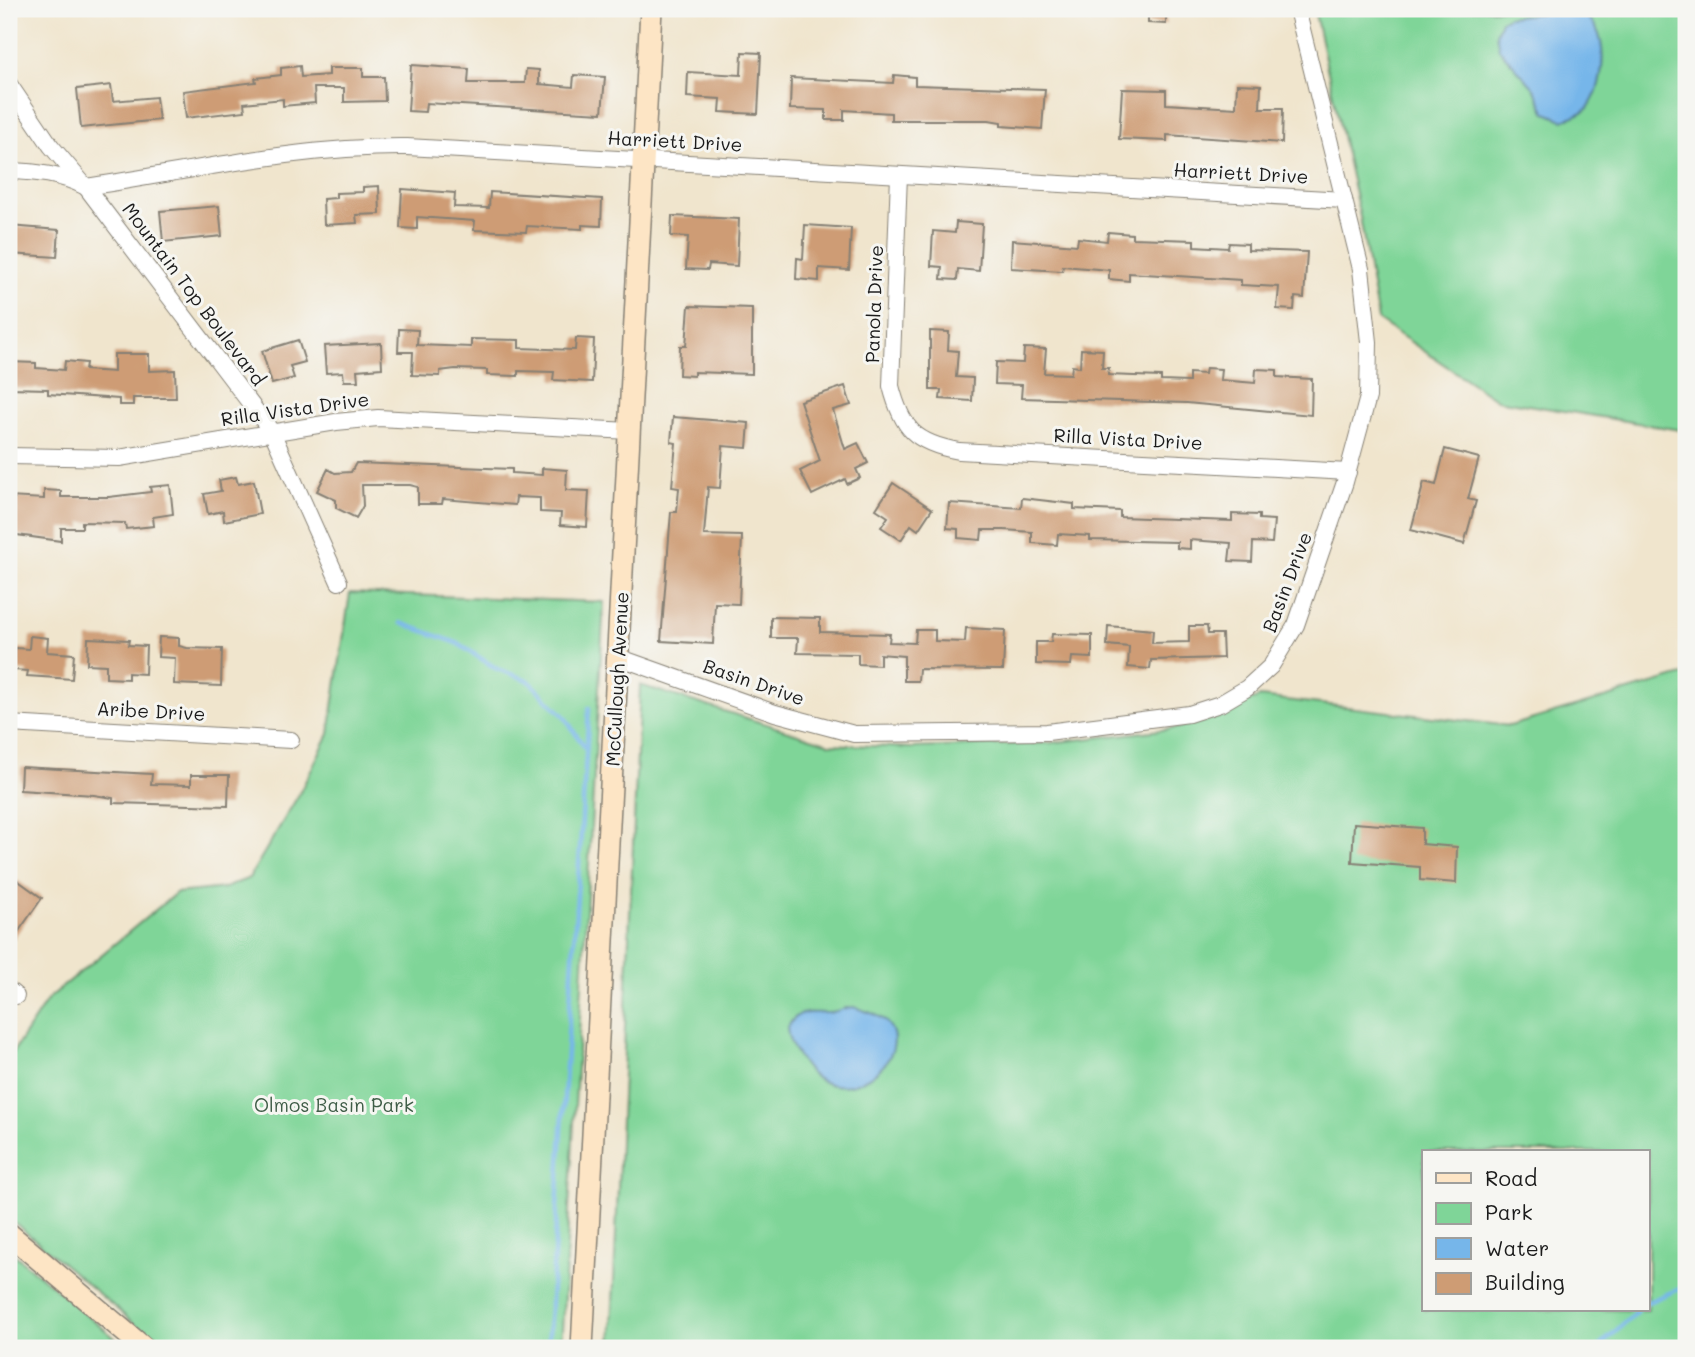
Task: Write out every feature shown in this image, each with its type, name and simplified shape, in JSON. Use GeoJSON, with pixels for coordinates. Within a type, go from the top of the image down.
{"type":"FeatureCollection","features":[{"type":"Feature","properties":{"kind":"main road","name":"McCullough Avenue"},"geometry":{"type":"LineString","coordinates":[[582,1348],[652,9]]}},
{"type":"Feature","properties":{"kind":"main road"},"geometry":{"type":"LineString","coordinates":[[9,1234],[144,1348]]}},
{"type":"Feature","properties":{"kind":"street","name":"Basin Drive"},"geometry":{"type":"LineString","coordinates":[[618,657],[775,713],[854,734],[1047,732],[1189,714],[1220,704],[1247,688],[1271,666],[1289,640],[1348,472],[1368,397],[1369,342],[1361,269],[1297,9]]}},
{"type":"Feature","properties":{"kind":"street","name":"Mountain Top Boulevard"},"geometry":{"type":"LineString","coordinates":[[9,84],[51,146],[86,187],[272,432],[339,582]]}},
{"type":"Feature","properties":{"kind":"street","name":"Harriett Drive"},"geometry":{"type":"LineString","coordinates":[[9,171],[43,173],[67,178],[86,187],[369,146],[1344,200]]}},
{"type":"Feature","properties":{"kind":"street","name":"Panola Drive"},"geometry":{"type":"LineString","coordinates":[[899,175],[891,386],[897,408],[909,432]]}},
{"type":"Feature","properties":{"kind":"street","name":"Rilla Vista Drive"},"geometry":{"type":"LineString","coordinates":[[9,456],[119,458],[272,432],[378,418],[630,431]]}},
{"type":"Feature","properties":{"kind":"street","name":"Rilla Vista Drive"},"geometry":{"type":"LineString","coordinates":[[909,432],[933,446],[959,451],[1348,472]]}},
{"type":"Feature","properties":{"kind":"street","name":"Aribe Drive"},"geometry":{"type":"LineString","coordinates":[[9,723],[291,740]]}},
{"type":"Feature","properties":{"kind":"green space"},"geometry":{"type":"Polygon","coordinates":[[[1314,9],[1686,9],[1686,431],[1497,400],[1378,320],[1360,217],[1314,9]]]}},
{"type":"Feature","properties":{"kind":"green space","name":"Olmos Basin Park"},"geometry":{"type":"Polygon","coordinates":[[[350,593],[604,602],[561,1348],[163,1348],[9,1218],[9,1058],[48,999],[176,893],[225,888],[249,878],[298,796],[329,734],[350,593]]]}},
{"type":"Feature","properties":{"kind":"green space"},"geometry":{"type":"Polygon","coordinates":[[[1686,674],[1686,1348],[611,1348],[640,685],[830,744],[911,748],[1049,743],[1178,728],[1260,697],[1510,726],[1686,674]]]}},
{"type":"Feature","properties":{"kind":"green space"},"geometry":{"type":"Polygon","coordinates":[[[9,1250],[127,1348],[9,1348],[9,1250]]]}},
{"type":"Feature","properties":{"kind":"water"},"geometry":{"type":"Polygon","coordinates":[[[1577,11],[1590,19],[1597,29],[1601,42],[1602,72],[1587,109],[1563,120],[1546,113],[1534,88],[1499,49],[1496,34],[1501,21],[1508,17],[1577,11]]]}},
{"type":"Feature","properties":{"kind":"water"},"geometry":{"type":"Polygon","coordinates":[[[854,1007],[884,1020],[893,1034],[893,1050],[871,1077],[853,1084],[834,1085],[816,1077],[800,1059],[787,1029],[798,1015],[830,1013],[854,1007]]]}},
{"type":"Feature","properties":{"kind":"building"},"geometry":{"type":"Polygon","coordinates":[[[1148,9],[1166,9],[1166,24],[1148,23],[1148,9]]]}},
{"type":"Feature","properties":{"kind":"building"},"geometry":{"type":"Polygon","coordinates":[[[742,52],[761,53],[758,114],[720,112],[721,99],[687,97],[688,72],[741,75],[742,52]]]}},
{"type":"Feature","properties":{"kind":"building"},"geometry":{"type":"Polygon","coordinates":[[[411,65],[469,69],[468,83],[525,83],[526,69],[539,70],[539,84],[573,87],[574,75],[605,77],[602,113],[426,103],[425,112],[408,111],[411,65]]]}},
{"type":"Feature","properties":{"kind":"building"},"geometry":{"type":"Polygon","coordinates":[[[300,66],[301,77],[329,75],[329,68],[363,68],[363,77],[384,77],[385,101],[344,102],[344,88],[314,88],[315,103],[283,106],[283,99],[244,103],[245,111],[186,118],[183,91],[256,82],[255,78],[281,75],[281,68],[300,66]]]}},
{"type":"Feature","properties":{"kind":"building"},"geometry":{"type":"Polygon","coordinates":[[[894,75],[915,77],[915,85],[1045,89],[1042,129],[1001,126],[1001,122],[989,120],[891,120],[891,113],[844,110],[844,120],[826,120],[826,110],[790,109],[791,78],[893,83],[894,75]]]}},
{"type":"Feature","properties":{"kind":"building"},"geometry":{"type":"Polygon","coordinates":[[[1237,84],[1261,85],[1260,108],[1283,108],[1282,143],[1167,135],[1167,141],[1119,139],[1122,89],[1166,90],[1166,104],[1236,108],[1237,84]]]}},
{"type":"Feature","properties":{"kind":"building"},"geometry":{"type":"Polygon","coordinates":[[[111,85],[113,101],[156,97],[159,120],[81,128],[77,89],[111,85]]]}},
{"type":"Feature","properties":{"kind":"building"},"geometry":{"type":"Polygon","coordinates":[[[379,186],[380,214],[356,215],[357,223],[324,225],[323,199],[336,198],[336,193],[363,192],[363,187],[379,186]]]}},
{"type":"Feature","properties":{"kind":"building"},"geometry":{"type":"Polygon","coordinates":[[[402,189],[455,193],[454,207],[489,208],[490,192],[602,199],[601,226],[582,225],[582,229],[527,226],[526,232],[474,230],[475,221],[417,217],[417,229],[400,228],[402,189]]]}},
{"type":"Feature","properties":{"kind":"building"},"geometry":{"type":"Polygon","coordinates":[[[219,206],[222,236],[163,242],[160,211],[219,206]]]}},
{"type":"Feature","properties":{"kind":"building"},"geometry":{"type":"Polygon","coordinates":[[[672,216],[739,219],[737,266],[709,264],[708,270],[686,269],[688,237],[671,236],[672,216]]]}},
{"type":"Feature","properties":{"kind":"building"},"geometry":{"type":"Polygon","coordinates":[[[956,222],[982,224],[979,271],[958,269],[957,280],[941,279],[942,267],[931,266],[933,231],[955,233],[956,222]]]}},
{"type":"Feature","properties":{"kind":"building"},"geometry":{"type":"Polygon","coordinates":[[[805,225],[851,228],[849,270],[819,268],[819,281],[796,279],[797,258],[803,259],[805,225]]]}},
{"type":"Feature","properties":{"kind":"building"},"geometry":{"type":"Polygon","coordinates":[[[9,226],[59,230],[57,257],[9,254],[9,226]]]}},
{"type":"Feature","properties":{"kind":"building"},"geometry":{"type":"Polygon","coordinates":[[[1108,232],[1132,234],[1132,238],[1194,240],[1194,246],[1228,248],[1229,243],[1248,244],[1248,250],[1307,252],[1304,298],[1295,297],[1294,310],[1277,309],[1279,287],[1241,285],[1241,280],[1129,273],[1129,281],[1109,279],[1109,270],[1063,266],[1062,271],[1011,268],[1012,240],[1077,245],[1078,238],[1107,241],[1108,232]]]}},
{"type":"Feature","properties":{"kind":"building"},"geometry":{"type":"Polygon","coordinates":[[[689,306],[752,308],[752,374],[694,372],[694,376],[679,375],[680,346],[686,346],[689,306]]]}},
{"type":"Feature","properties":{"kind":"building"},"geometry":{"type":"Polygon","coordinates":[[[399,329],[418,330],[417,345],[471,347],[471,339],[519,340],[519,348],[575,350],[576,338],[594,339],[592,382],[553,380],[554,372],[518,371],[518,376],[487,375],[487,370],[455,369],[440,371],[440,376],[412,375],[413,352],[398,352],[399,329]]]}},
{"type":"Feature","properties":{"kind":"building"},"geometry":{"type":"Polygon","coordinates":[[[930,331],[949,332],[948,350],[958,351],[956,377],[973,378],[972,401],[940,399],[941,390],[930,390],[930,331]]]}},
{"type":"Feature","properties":{"kind":"building"},"geometry":{"type":"Polygon","coordinates":[[[298,340],[305,362],[290,366],[294,378],[272,384],[262,351],[298,340]]]}},
{"type":"Feature","properties":{"kind":"building"},"geometry":{"type":"Polygon","coordinates":[[[381,343],[382,368],[357,370],[358,381],[344,381],[343,372],[326,373],[324,346],[381,343]]]}},
{"type":"Feature","properties":{"kind":"building"},"geometry":{"type":"Polygon","coordinates":[[[1024,348],[1046,349],[1044,373],[1071,374],[1072,366],[1080,367],[1081,349],[1103,350],[1102,368],[1109,368],[1108,375],[1161,377],[1161,381],[1189,382],[1189,373],[1205,374],[1206,368],[1221,369],[1220,380],[1255,383],[1256,369],[1277,370],[1277,377],[1312,379],[1311,415],[1187,403],[1021,398],[1022,385],[995,384],[996,362],[1023,363],[1024,348]]]}},
{"type":"Feature","properties":{"kind":"building"},"geometry":{"type":"Polygon","coordinates":[[[114,354],[149,354],[149,371],[175,370],[176,398],[133,398],[133,405],[119,405],[119,399],[48,394],[48,389],[9,388],[9,362],[36,363],[36,368],[64,370],[65,361],[86,363],[85,370],[114,372],[114,354]]]}},
{"type":"Feature","properties":{"kind":"building"},"geometry":{"type":"Polygon","coordinates":[[[845,386],[851,405],[833,410],[845,449],[858,443],[868,463],[856,469],[860,478],[847,484],[845,479],[812,495],[800,471],[820,461],[800,401],[845,386]]]}},
{"type":"Feature","properties":{"kind":"building"},"geometry":{"type":"Polygon","coordinates":[[[673,417],[749,423],[747,448],[723,446],[720,488],[708,487],[704,535],[742,536],[739,604],[715,603],[713,644],[661,641],[671,512],[677,512],[679,488],[672,487],[676,443],[671,442],[673,417]]]}},
{"type":"Feature","properties":{"kind":"building"},"geometry":{"type":"Polygon","coordinates":[[[1445,449],[1479,458],[1468,499],[1476,501],[1464,544],[1411,530],[1424,482],[1436,485],[1445,449]]]}},
{"type":"Feature","properties":{"kind":"building"},"geometry":{"type":"Polygon","coordinates":[[[356,463],[512,469],[512,473],[542,475],[542,468],[567,470],[566,490],[589,491],[587,527],[560,525],[561,513],[540,512],[540,498],[516,497],[515,505],[443,499],[442,504],[418,504],[418,487],[410,485],[362,485],[363,506],[356,518],[336,508],[336,500],[317,491],[328,469],[335,473],[351,472],[356,463]]]}},
{"type":"Feature","properties":{"kind":"building"},"geometry":{"type":"Polygon","coordinates":[[[236,477],[238,484],[254,481],[260,514],[224,521],[223,511],[208,514],[204,494],[221,491],[219,480],[236,477]]]}},
{"type":"Feature","properties":{"kind":"building"},"geometry":{"type":"Polygon","coordinates":[[[893,483],[932,509],[918,530],[911,525],[901,540],[881,527],[888,517],[876,509],[893,483]]]}},
{"type":"Feature","properties":{"kind":"building"},"geometry":{"type":"Polygon","coordinates":[[[170,485],[173,514],[153,517],[154,526],[126,529],[125,523],[82,522],[82,528],[61,528],[61,541],[10,534],[9,497],[44,499],[44,490],[61,491],[61,497],[109,497],[151,492],[150,487],[170,485]]]}},
{"type":"Feature","properties":{"kind":"building"},"geometry":{"type":"Polygon","coordinates":[[[1022,498],[1074,504],[1074,509],[1120,511],[1120,517],[1232,521],[1232,514],[1259,515],[1259,519],[1274,520],[1272,543],[1253,542],[1252,562],[1229,561],[1231,543],[1190,540],[1190,549],[1177,548],[1177,542],[1090,540],[1090,536],[1058,534],[1057,545],[1032,543],[1032,532],[982,530],[981,540],[958,538],[958,529],[947,528],[949,503],[1021,508],[1022,498]]]}},
{"type":"Feature","properties":{"kind":"building"},"geometry":{"type":"Polygon","coordinates":[[[771,617],[820,618],[820,632],[890,634],[889,642],[915,643],[916,630],[935,630],[935,641],[965,642],[966,628],[1005,630],[1003,670],[919,669],[918,681],[904,681],[904,656],[880,654],[880,665],[858,664],[858,654],[797,653],[798,638],[771,638],[771,617]]]}},
{"type":"Feature","properties":{"kind":"building"},"geometry":{"type":"Polygon","coordinates":[[[1108,626],[1153,630],[1152,643],[1189,642],[1189,626],[1207,626],[1208,634],[1222,634],[1223,658],[1151,660],[1150,669],[1128,667],[1129,647],[1107,645],[1108,626]]]}},
{"type":"Feature","properties":{"kind":"building"},"geometry":{"type":"Polygon","coordinates":[[[1052,634],[1092,635],[1092,658],[1072,657],[1071,665],[1036,664],[1036,642],[1051,642],[1052,634]]]}},
{"type":"Feature","properties":{"kind":"building"},"geometry":{"type":"Polygon","coordinates":[[[30,636],[48,638],[47,652],[74,654],[72,679],[27,676],[28,671],[14,670],[15,648],[29,649],[30,636]]]}},
{"type":"Feature","properties":{"kind":"building"},"geometry":{"type":"Polygon","coordinates":[[[159,637],[179,638],[179,646],[187,648],[222,649],[221,686],[174,684],[175,658],[158,657],[159,637]]]}},
{"type":"Feature","properties":{"kind":"building"},"geometry":{"type":"Polygon","coordinates":[[[88,638],[129,640],[128,645],[146,646],[145,674],[128,673],[128,679],[106,678],[106,665],[87,664],[88,638]]]}},
{"type":"Feature","properties":{"kind":"building"},"geometry":{"type":"Polygon","coordinates":[[[21,767],[152,774],[151,784],[191,785],[191,775],[229,775],[228,806],[113,803],[113,798],[94,795],[20,790],[21,767]]]}},
{"type":"Feature","properties":{"kind":"building"},"geometry":{"type":"Polygon","coordinates":[[[1354,823],[1422,828],[1422,844],[1457,847],[1456,883],[1420,880],[1420,867],[1352,862],[1354,823]]]}},
{"type":"Feature","properties":{"kind":"building"},"geometry":{"type":"Polygon","coordinates":[[[9,880],[14,884],[17,880],[42,898],[9,945],[9,880]]]}},
{"type":"Feature","properties":{"kind":"waterway"},"geometry":{"type":"LineString","coordinates":[[401,623],[457,643],[497,669],[528,680],[564,716],[585,748]]}},
{"type":"Feature","properties":{"kind":"waterway"},"geometry":{"type":"LineString","coordinates":[[548,1348],[589,708]]}},
{"type":"Feature","properties":{"kind":"waterway"},"geometry":{"type":"LineString","coordinates":[[1650,1301],[1686,1286]]}},
{"type":"Feature","properties":{"kind":"waterway"},"geometry":{"type":"LineString","coordinates":[[1598,1348],[1636,1312]]}}]}
